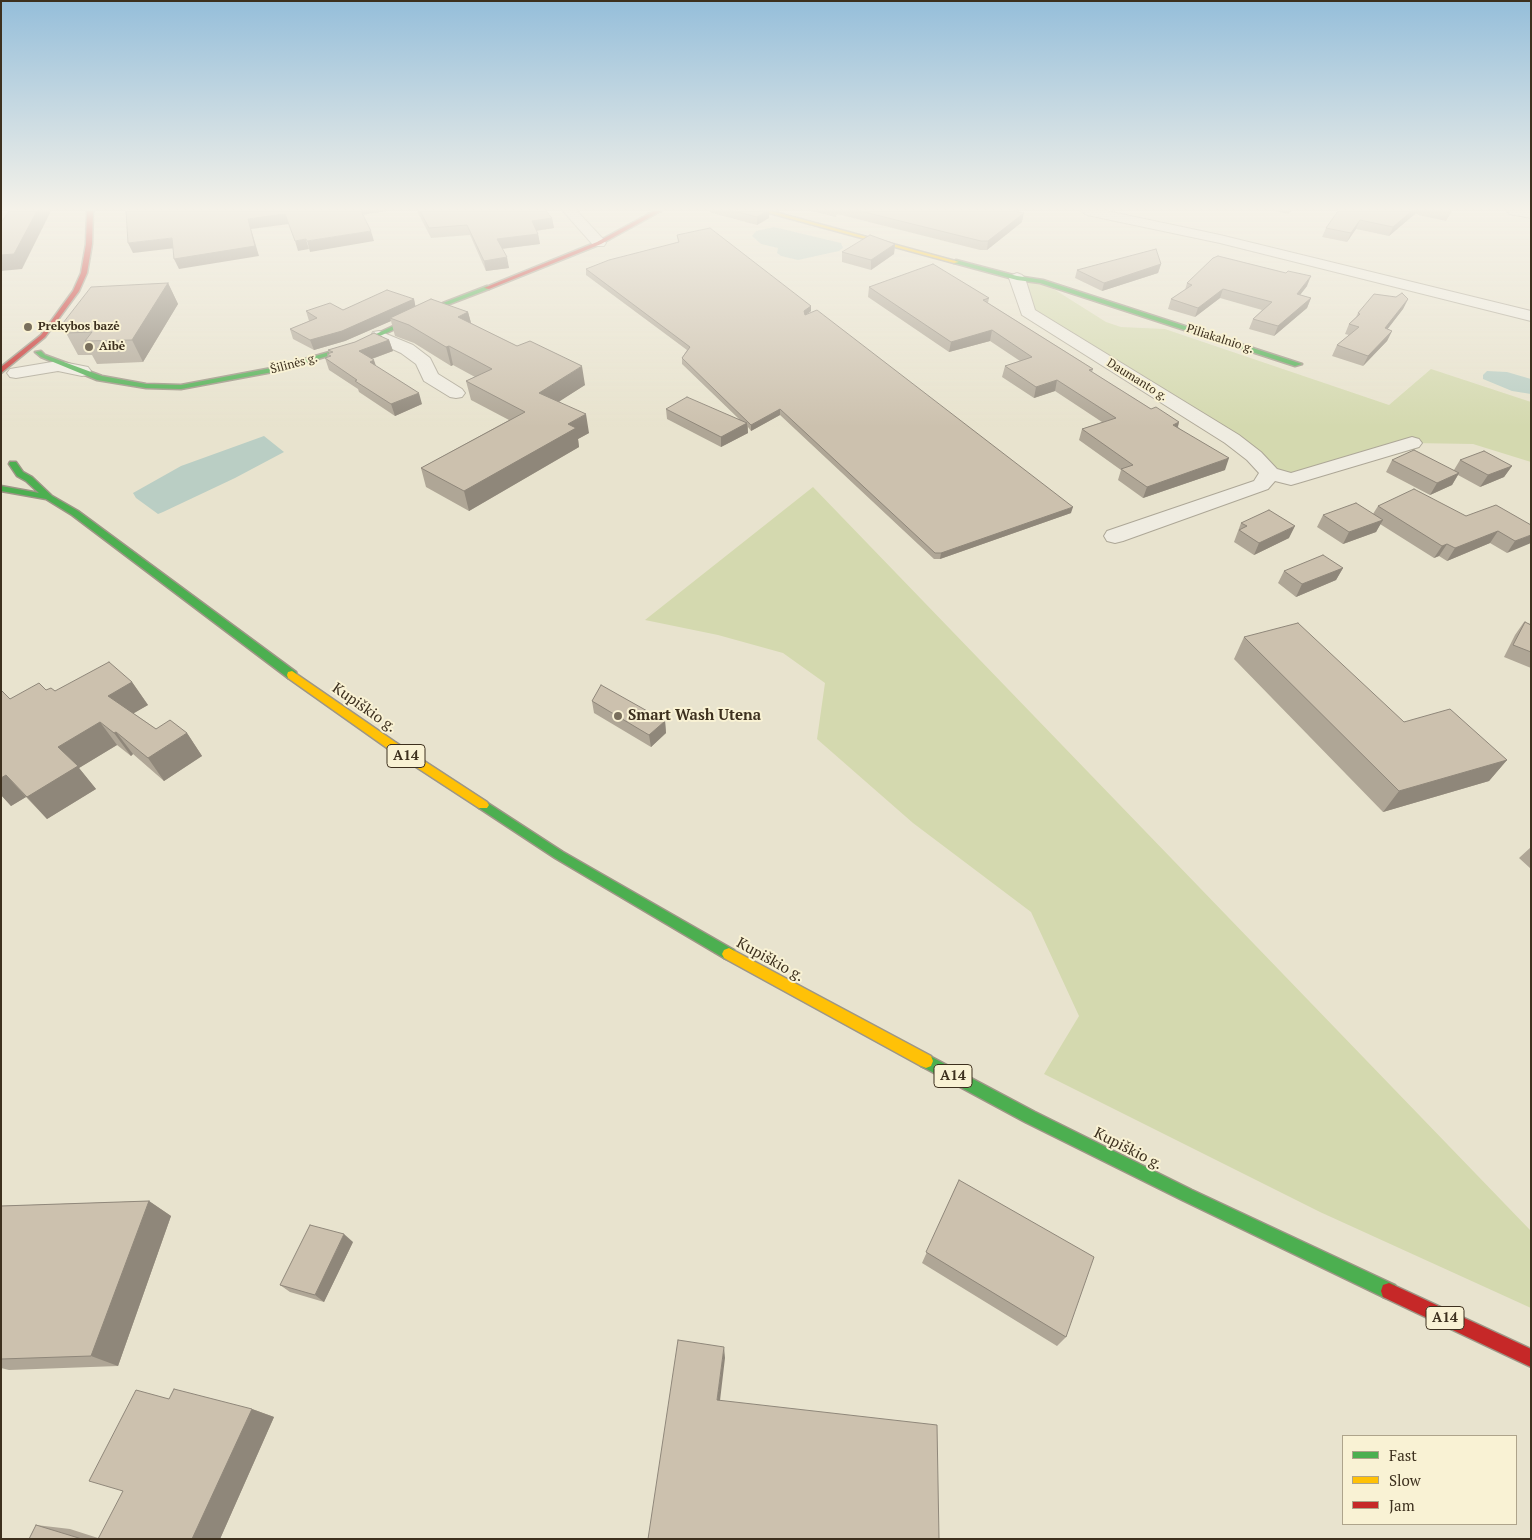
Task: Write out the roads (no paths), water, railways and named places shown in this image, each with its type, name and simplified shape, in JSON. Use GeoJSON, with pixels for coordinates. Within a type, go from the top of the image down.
{"type":"FeatureCollection","features":[{"type":"Feature","properties":{"kind":"main road"},"geometry":{"type":"LineString","coordinates":[[6,375],[42,336],[79,283]]}},
{"type":"Feature","properties":{"kind":"main road","name":"Šilinės g."},"geometry":{"type":"LineString","coordinates":[[39,352],[43,356],[100,378],[146,386],[181,387],[286,367],[352,347],[446,304],[502,283]]}},
{"type":"Feature","properties":{"kind":"main road","name":"Piliakalnio g."},"geometry":{"type":"LineString","coordinates":[[1047,283],[1298,364]]}},
{"type":"Feature","properties":{"kind":"main road"},"geometry":{"type":"LineString","coordinates":[[6,375],[39,352],[42,336]]}},
{"type":"Feature","properties":{"kind":"main road","name":"Kupiškio g."},"geometry":{"type":"LineString","coordinates":[[10,463],[20,474],[29,479],[49,498],[83,518],[266,656],[390,746],[559,854],[649,908],[792,989],[1030,1117],[1273,1237],[1531,1358]]}},
{"type":"Feature","properties":{"kind":"main road","name":"Kupiškio g."},"geometry":{"type":"LineString","coordinates":[[1,488],[49,498]]}},
{"type":"Feature","properties":{"kind":"street","name":"Daumanto g."},"geometry":{"type":"LineString","coordinates":[[1019,283],[1028,312],[1232,439],[1254,456],[1270,473]]}},
{"type":"Feature","properties":{"kind":"street"},"geometry":{"type":"LineString","coordinates":[[1398,283],[1531,316]]}},
{"type":"Feature","properties":{"kind":"street"},"geometry":{"type":"LineString","coordinates":[[379,336],[407,349],[424,362],[430,377],[456,394]]}},
{"type":"Feature","properties":{"kind":"street","name":"Šilinės g."},"geometry":{"type":"LineString","coordinates":[[6,375],[58,366],[82,371]]}},
{"type":"Feature","properties":{"kind":"street"},"geometry":{"type":"LineString","coordinates":[[1115,536],[1261,485],[1270,473],[1290,479],[1412,443]]}},
{"type":"Feature","properties":{"kind":"place","name":"Prekybos bazė"},"geometry":{"type":"Point","coordinates":[28,327]}},
{"type":"Feature","properties":{"kind":"place","name":"Aibė"},"geometry":{"type":"Point","coordinates":[89,347]}},
{"type":"Feature","properties":{"kind":"place","name":"Smart Wash Utena"},"geometry":{"type":"Point","coordinates":[618,716]}}]}
